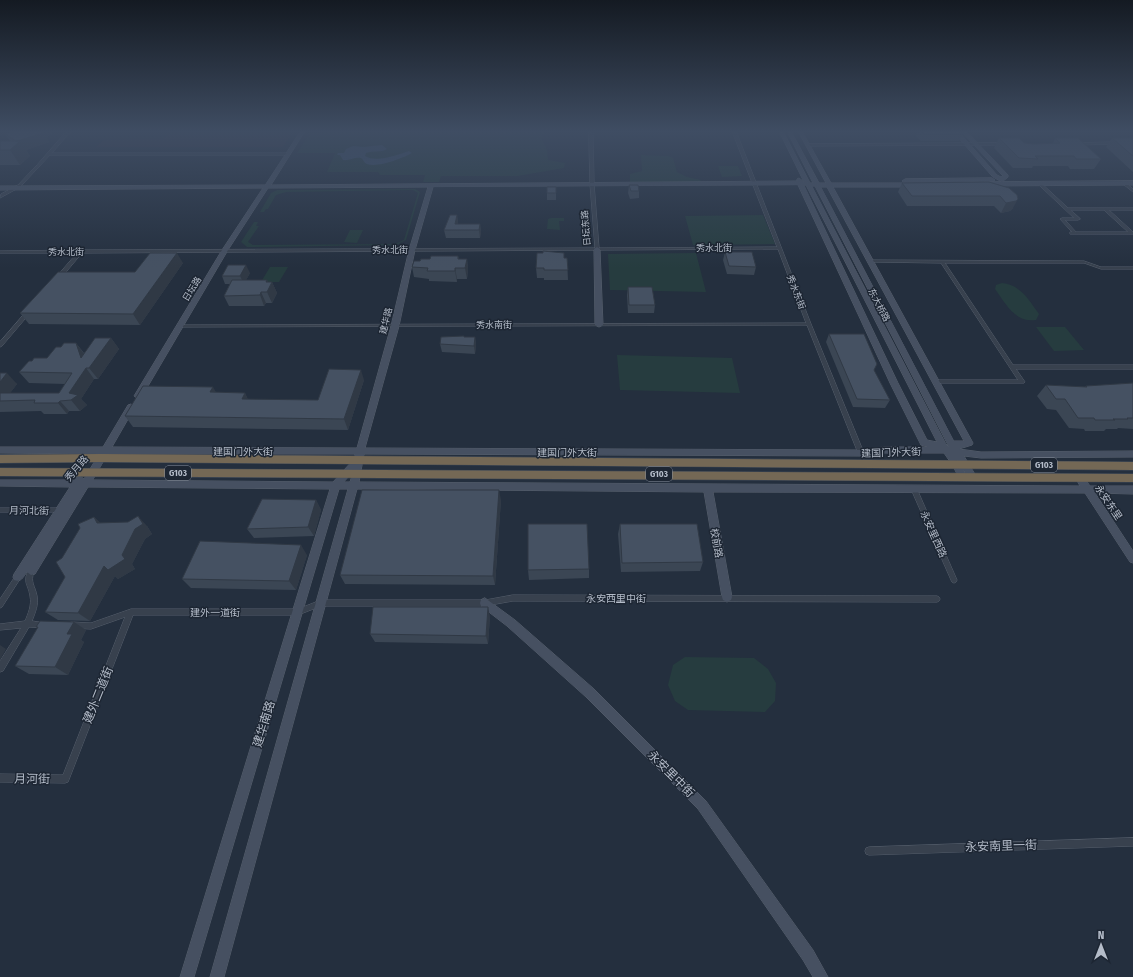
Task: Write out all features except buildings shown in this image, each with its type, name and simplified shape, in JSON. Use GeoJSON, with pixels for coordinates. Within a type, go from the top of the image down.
{"type":"FeatureCollection","features":[{"type":"Feature","properties":{"kind":"highway","name":"建国门外大街"},"geometry":{"type":"LineString","coordinates":[[0,459],[102,454],[359,456],[648,462],[1133,466]]}},
{"type":"Feature","properties":{"kind":"highway","name":"G103"},"geometry":{"type":"LineString","coordinates":[[0,472],[85,478],[351,473],[1133,478]]}},
{"type":"Feature","properties":{"kind":"street"},"geometry":{"type":"LineString","coordinates":[[0,197],[17,188],[28,177]]}},
{"type":"Feature","properties":{"kind":"street","name":"日坛路"},"geometry":{"type":"LineString","coordinates":[[102,454],[225,250],[274,177]]}},
{"type":"Feature","properties":{"kind":"street","name":"日坛东路"},"geometry":{"type":"LineString","coordinates":[[592,177],[597,249],[598,325]]}},
{"type":"Feature","properties":{"kind":"street","name":"秀水东街"},"geometry":{"type":"LineString","coordinates":[[751,177],[814,338],[861,453]]}},
{"type":"Feature","properties":{"kind":"street","name":"东大桥路"},"geometry":{"type":"LineString","coordinates":[[800,177],[902,365],[967,476]]}},
{"type":"Feature","properties":{"kind":"street","name":"东大桥路"},"geometry":{"type":"LineString","coordinates":[[813,177],[950,449]]}},
{"type":"Feature","properties":{"kind":"street"},"geometry":{"type":"LineString","coordinates":[[802,181],[894,383],[924,443],[950,449],[969,443],[825,177]]}},
{"type":"Feature","properties":{"kind":"street"},"geometry":{"type":"LineString","coordinates":[[996,177],[1002,180]]}},
{"type":"Feature","properties":{"kind":"street"},"geometry":{"type":"LineString","coordinates":[[1002,180],[1005,177]]}},
{"type":"Feature","properties":{"kind":"street"},"geometry":{"type":"LineString","coordinates":[[829,183],[1002,180],[1133,180]]}},
{"type":"Feature","properties":{"kind":"street"},"geometry":{"type":"LineString","coordinates":[[0,188],[754,184],[802,181],[816,183],[1133,183]]}},
{"type":"Feature","properties":{"kind":"street"},"geometry":{"type":"LineString","coordinates":[[1124,183],[1133,191]]}},
{"type":"Feature","properties":{"kind":"street"},"geometry":{"type":"LineString","coordinates":[[1040,184],[1078,219],[1062,219],[1073,233],[1132,233]]}},
{"type":"Feature","properties":{"kind":"street","name":"建华路"},"geometry":{"type":"LineString","coordinates":[[351,473],[359,456],[395,326],[412,250],[432,186]]}},
{"type":"Feature","properties":{"kind":"street"},"geometry":{"type":"LineString","coordinates":[[1067,209],[1133,209]]}},
{"type":"Feature","properties":{"kind":"street"},"geometry":{"type":"LineString","coordinates":[[1105,209],[1132,233]]}},
{"type":"Feature","properties":{"kind":"street","name":"秀水北街"},"geometry":{"type":"LineString","coordinates":[[0,252],[779,248]]}},
{"type":"Feature","properties":{"kind":"street"},"geometry":{"type":"LineString","coordinates":[[56,280],[81,252]]}},
{"type":"Feature","properties":{"kind":"street"},"geometry":{"type":"LineString","coordinates":[[871,261],[1084,262],[1100,268],[1133,268]]}},
{"type":"Feature","properties":{"kind":"street"},"geometry":{"type":"LineString","coordinates":[[936,382],[1022,382],[942,262]]}},
{"type":"Feature","properties":{"kind":"street"},"geometry":{"type":"LineString","coordinates":[[0,345],[30,310]]}},
{"type":"Feature","properties":{"kind":"street","name":"秀水南街"},"geometry":{"type":"LineString","coordinates":[[180,326],[809,324]]}},
{"type":"Feature","properties":{"kind":"street"},"geometry":{"type":"LineString","coordinates":[[894,383],[902,365]]}},
{"type":"Feature","properties":{"kind":"street"},"geometry":{"type":"LineString","coordinates":[[1012,367],[1133,367]]}},
{"type":"Feature","properties":{"kind":"street","name":"建国门外大街"},"geometry":{"type":"LineString","coordinates":[[359,456],[861,453],[884,450],[950,449],[981,455],[1133,454]]}},
{"type":"Feature","properties":{"kind":"street","name":"建国门外大街"},"geometry":{"type":"LineString","coordinates":[[0,450],[102,454]]}},
{"type":"Feature","properties":{"kind":"street","name":"秀月路"},"geometry":{"type":"LineString","coordinates":[[0,605],[59,510],[102,454]]}},
{"type":"Feature","properties":{"kind":"street"},"geometry":{"type":"LineString","coordinates":[[648,462],[688,454]]}},
{"type":"Feature","properties":{"kind":"street","name":"建华南路"},"geometry":{"type":"LineString","coordinates":[[187,977],[336,485],[351,473],[353,485],[217,977]]}},
{"type":"Feature","properties":{"kind":"street","name":"永安东里"},"geometry":{"type":"LineString","coordinates":[[1079,477],[1133,559]]}},
{"type":"Feature","properties":{"kind":"street"},"geometry":{"type":"LineString","coordinates":[[0,483],[85,478],[336,485],[1133,490]]}},
{"type":"Feature","properties":{"kind":"street","name":"秀月路"},"geometry":{"type":"LineString","coordinates":[[31,571],[85,478]]}},
{"type":"Feature","properties":{"kind":"street","name":"校前路"},"geometry":{"type":"LineString","coordinates":[[708,488],[726,597]]}},
{"type":"Feature","properties":{"kind":"street","name":"永安里西路"},"geometry":{"type":"LineString","coordinates":[[914,489],[954,580]]}},
{"type":"Feature","properties":{"kind":"street","name":"月河北街"},"geometry":{"type":"LineString","coordinates":[[0,510],[59,510]]}},
{"type":"Feature","properties":{"kind":"street"},"geometry":{"type":"LineString","coordinates":[[0,668],[31,614],[34,600],[28,582],[28,577],[31,571]]}},
{"type":"Feature","properties":{"kind":"street","name":"永安西里中街"},"geometry":{"type":"LineString","coordinates":[[298,612],[321,603],[485,603],[513,598],[726,597],[937,599]]}},
{"type":"Feature","properties":{"kind":"street","name":"永安里中街"},"geometry":{"type":"LineString","coordinates":[[485,603],[512,623],[590,693],[702,805],[821,977]]}},
{"type":"Feature","properties":{"kind":"street","name":"建外一道街"},"geometry":{"type":"LineString","coordinates":[[0,627],[26,624],[91,626],[132,612],[298,612]]}},
{"type":"Feature","properties":{"kind":"street","name":"建外二道街"},"geometry":{"type":"LineString","coordinates":[[64,779],[132,612]]}},
{"type":"Feature","properties":{"kind":"street","name":"月河街"},"geometry":{"type":"LineString","coordinates":[[0,778],[64,779]]}},
{"type":"Feature","properties":{"kind":"street","name":"永安南里一街"},"geometry":{"type":"LineString","coordinates":[[870,851],[1133,842]]}},
{"type":"Feature","properties":{"kind":"green space"},"geometry":{"type":"Polygon","coordinates":[[[425,177],[441,177],[439,182],[423,182],[425,177]]]}},
{"type":"Feature","properties":{"kind":"green space"},"geometry":{"type":"Polygon","coordinates":[[[630,177],[686,177],[701,180],[700,182],[630,182],[630,177]]]}},
{"type":"Feature","properties":{"kind":"green space"},"geometry":{"type":"Polygon","coordinates":[[[415,189],[420,192],[406,240],[396,245],[247,247],[241,242],[254,222],[258,222],[256,226],[259,226],[248,242],[253,245],[395,244],[404,240],[418,193],[413,190],[286,192],[276,195],[268,209],[264,212],[260,212],[271,193],[277,190],[415,189]]]}},
{"type":"Feature","properties":{"kind":"green space"},"geometry":{"type":"Polygon","coordinates":[[[763,215],[775,244],[693,245],[685,216],[763,215]]]}},
{"type":"Feature","properties":{"kind":"green space"},"geometry":{"type":"Polygon","coordinates":[[[564,218],[564,221],[559,221],[560,230],[547,229],[548,219],[564,218]]]}},
{"type":"Feature","properties":{"kind":"green space"},"geometry":{"type":"Polygon","coordinates":[[[350,230],[363,230],[357,243],[344,242],[350,230]]]}},
{"type":"Feature","properties":{"kind":"green space"},"geometry":{"type":"Polygon","coordinates":[[[696,253],[706,292],[610,290],[608,254],[696,253]]]}},
{"type":"Feature","properties":{"kind":"green space"},"geometry":{"type":"Polygon","coordinates":[[[270,267],[288,267],[279,282],[261,282],[270,267]]]}},
{"type":"Feature","properties":{"kind":"green space"},"geometry":{"type":"Polygon","coordinates":[[[1002,283],[1009,284],[1024,294],[1039,314],[1036,320],[1022,319],[1007,306],[995,289],[996,285],[1002,283]]]}},
{"type":"Feature","properties":{"kind":"green space"},"geometry":{"type":"Polygon","coordinates":[[[1036,327],[1065,327],[1084,350],[1054,351],[1036,327]]]}},
{"type":"Feature","properties":{"kind":"green space"},"geometry":{"type":"Polygon","coordinates":[[[617,355],[732,358],[740,393],[620,390],[617,355]]]}},
{"type":"Feature","properties":{"kind":"green space"},"geometry":{"type":"Polygon","coordinates":[[[685,657],[754,658],[768,669],[776,683],[775,701],[765,712],[688,710],[675,701],[668,685],[673,665],[685,657]]]}}]}
